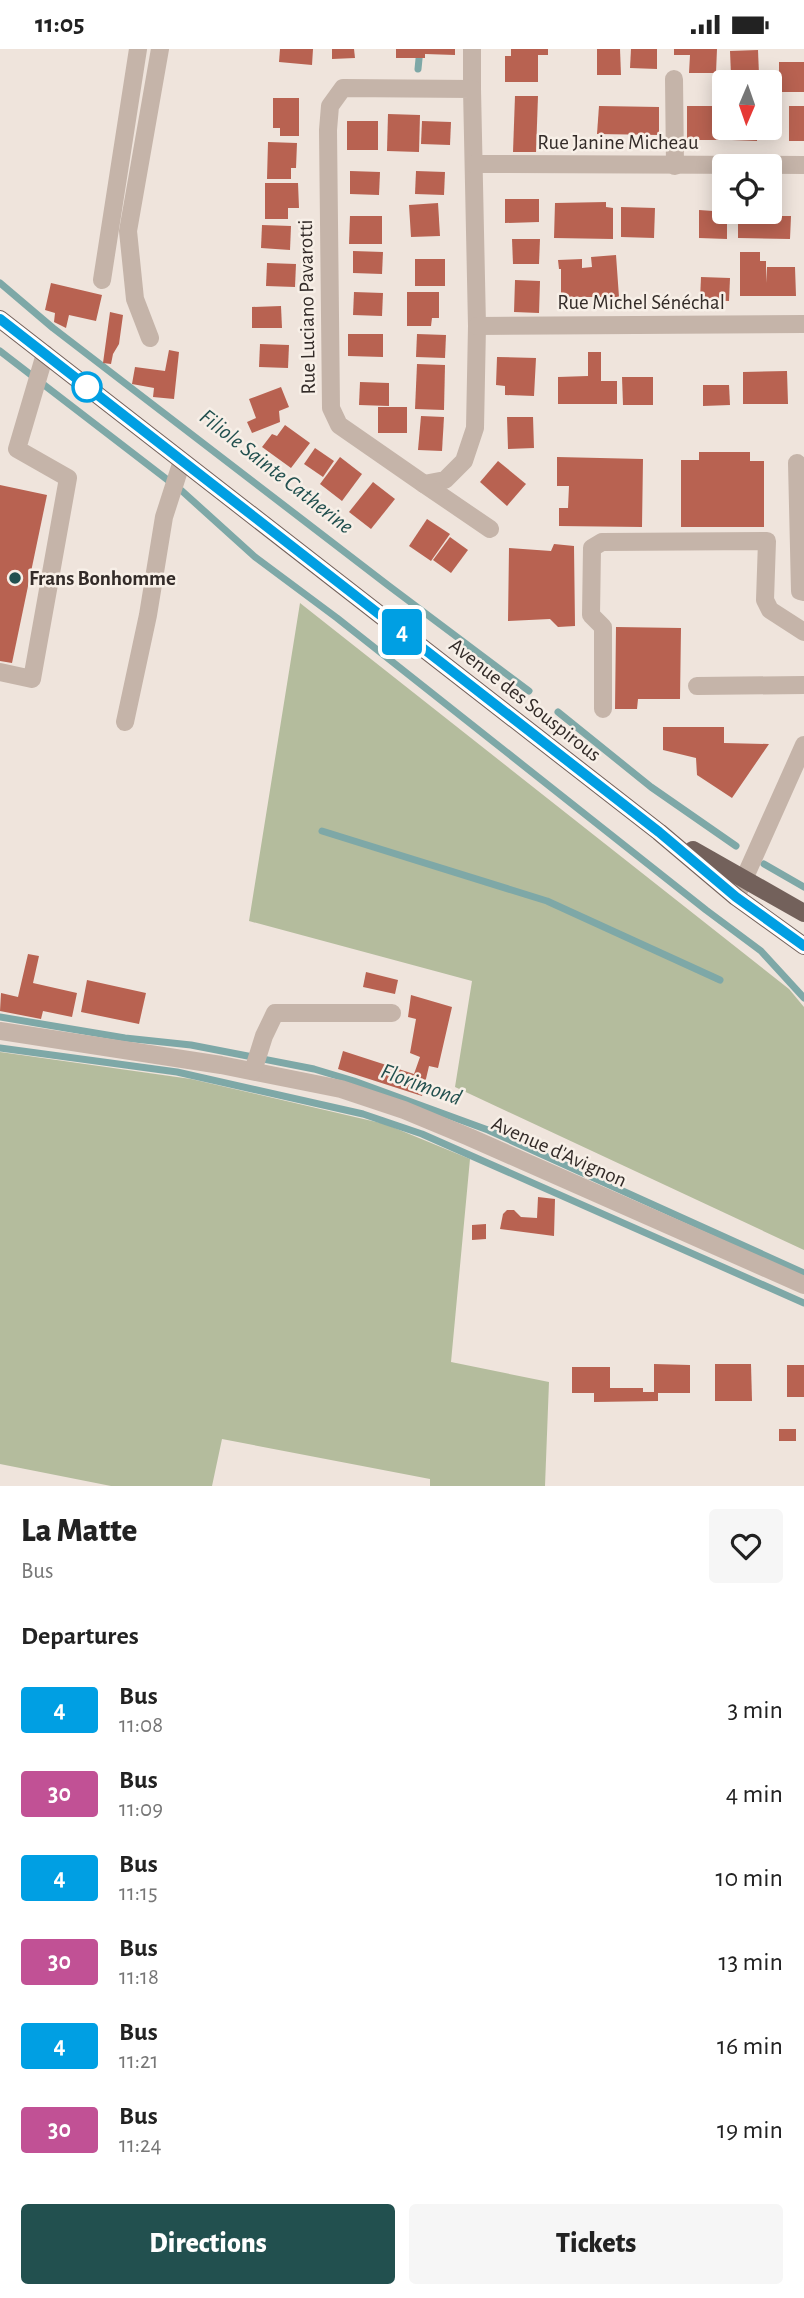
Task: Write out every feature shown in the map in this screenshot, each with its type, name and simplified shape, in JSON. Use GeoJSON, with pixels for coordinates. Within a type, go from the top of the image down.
{"type":"FeatureCollection","features":[{"type":"Feature","properties":{"kind":"main road","name":"Avenue des Souspirous"},"geometry":{"type":"LineString","coordinates":[[0,319],[659,832],[736,897],[804,946]]}},
{"type":"Feature","properties":{"kind":"main road","name":"Avenue des Souspirous"},"geometry":{"type":"LineString","coordinates":[[659,832],[804,913]]}},
{"type":"Feature","properties":{"kind":"street"},"geometry":{"type":"LineString","coordinates":[[102,280],[138,49]]}},
{"type":"Feature","properties":{"kind":"street"},"geometry":{"type":"LineString","coordinates":[[150,338],[135,299],[128,231],[160,49]]}},
{"type":"Feature","properties":{"kind":"street"},"geometry":{"type":"LineString","coordinates":[[424,484],[445,480],[464,461],[475,428],[477,326],[472,49]]}},
{"type":"Feature","properties":{"kind":"street"},"geometry":{"type":"LineString","coordinates":[[674,79],[675,166]]}},
{"type":"Feature","properties":{"kind":"street","name":"Rue Luciano Pavarotti"},"geometry":{"type":"LineString","coordinates":[[472,89],[343,88],[330,106],[331,408],[339,425],[490,529]]}},
{"type":"Feature","properties":{"kind":"street","name":"Rue Janine Micheau"},"geometry":{"type":"LineString","coordinates":[[474,164],[804,165]]}},
{"type":"Feature","properties":{"kind":"street","name":"Rue Michel Sénéchal"},"geometry":{"type":"LineString","coordinates":[[477,326],[804,324]]}},
{"type":"Feature","properties":{"kind":"street"},"geometry":{"type":"LineString","coordinates":[[0,672],[32,679],[68,478],[8,451],[45,354]]}},
{"type":"Feature","properties":{"kind":"street"},"geometry":{"type":"LineString","coordinates":[[125,722],[148,615],[164,517],[182,461]]}},
{"type":"Feature","properties":{"kind":"street"},"geometry":{"type":"LineString","coordinates":[[797,463],[800,591],[804,592]]}},
{"type":"Feature","properties":{"kind":"street"},"geometry":{"type":"LineString","coordinates":[[603,709],[603,627],[591,615],[592,548],[602,542],[767,541],[765,600],[770,610],[804,632]]}},
{"type":"Feature","properties":{"kind":"street"},"geometry":{"type":"LineString","coordinates":[[697,686],[804,685]]}},
{"type":"Feature","properties":{"kind":"street"},"geometry":{"type":"LineString","coordinates":[[736,897],[804,745]]}},
{"type":"Feature","properties":{"kind":"street"},"geometry":{"type":"LineString","coordinates":[[254,1071],[264,1036],[275,1013],[392,1013]]}},
{"type":"Feature","properties":{"kind":"street","name":"Avenue d'Avignon"},"geometry":{"type":"LineString","coordinates":[[0,1031],[254,1071],[341,1089],[404,1110],[804,1285]]}},
{"type":"Feature","properties":{"kind":"green space"},"geometry":{"type":"Polygon","coordinates":[[[300,603],[789,989],[804,1007],[804,1250],[455,1087],[472,981],[249,921],[300,603]]]}},
{"type":"Feature","properties":{"kind":"green space"},"geometry":{"type":"Polygon","coordinates":[[[0,1052],[191,1079],[385,1124],[470,1159],[451,1362],[549,1382],[545,1486],[430,1486],[430,1479],[222,1439],[212,1486],[111,1486],[0,1464],[0,1052]]]}},
{"type":"Feature","properties":{"kind":"building"},"geometry":{"type":"Polygon","coordinates":[[[280,49],[313,49],[312,65],[279,62],[280,49]]]}},
{"type":"Feature","properties":{"kind":"building"},"geometry":{"type":"Polygon","coordinates":[[[332,49],[354,49],[355,58],[332,59],[332,49]]]}},
{"type":"Feature","properties":{"kind":"building"},"geometry":{"type":"Polygon","coordinates":[[[396,49],[455,49],[455,55],[425,54],[425,58],[396,58],[396,49]]]}},
{"type":"Feature","properties":{"kind":"building"},"geometry":{"type":"Polygon","coordinates":[[[511,49],[548,49],[548,55],[538,55],[538,82],[505,82],[505,56],[511,56],[511,49]]]}},
{"type":"Feature","properties":{"kind":"building"},"geometry":{"type":"Polygon","coordinates":[[[597,49],[620,49],[621,75],[597,75],[597,49]]]}},
{"type":"Feature","properties":{"kind":"building"},"geometry":{"type":"Polygon","coordinates":[[[631,49],[657,49],[657,69],[630,68],[631,49]]]}},
{"type":"Feature","properties":{"kind":"building"},"geometry":{"type":"Polygon","coordinates":[[[674,49],[717,49],[716,70],[712,70],[712,73],[689,73],[690,55],[674,55],[674,49]]]}},
{"type":"Feature","properties":{"kind":"building"},"geometry":{"type":"Polygon","coordinates":[[[758,50],[759,70],[731,70],[730,51],[758,50]]]}},
{"type":"Feature","properties":{"kind":"building"},"geometry":{"type":"Polygon","coordinates":[[[779,62],[804,62],[804,92],[782,92],[782,70],[779,70],[779,62]]]}},
{"type":"Feature","properties":{"kind":"building"},"geometry":{"type":"Polygon","coordinates":[[[515,96],[538,96],[536,152],[513,152],[515,96]]]}},
{"type":"Feature","properties":{"kind":"building"},"geometry":{"type":"Polygon","coordinates":[[[273,98],[299,98],[299,136],[280,136],[280,128],[273,128],[273,98]]]}},
{"type":"Feature","properties":{"kind":"building"},"geometry":{"type":"Polygon","coordinates":[[[599,106],[659,107],[659,135],[597,134],[599,106]]]}},
{"type":"Feature","properties":{"kind":"building"},"geometry":{"type":"Polygon","coordinates":[[[687,106],[712,106],[712,140],[687,140],[687,106]]]}},
{"type":"Feature","properties":{"kind":"building"},"geometry":{"type":"Polygon","coordinates":[[[789,106],[804,106],[804,141],[789,141],[789,106]]]}},
{"type":"Feature","properties":{"kind":"building"},"geometry":{"type":"Polygon","coordinates":[[[388,114],[420,115],[419,152],[387,151],[388,114]]]}},
{"type":"Feature","properties":{"kind":"building"},"geometry":{"type":"Polygon","coordinates":[[[347,121],[378,121],[378,150],[347,150],[347,121]]]}},
{"type":"Feature","properties":{"kind":"building"},"geometry":{"type":"Polygon","coordinates":[[[422,121],[451,122],[450,145],[421,144],[422,121]]]}},
{"type":"Feature","properties":{"kind":"building"},"geometry":{"type":"Polygon","coordinates":[[[268,142],[297,143],[296,168],[291,168],[291,179],[267,179],[268,142]]]}},
{"type":"Feature","properties":{"kind":"building"},"geometry":{"type":"Polygon","coordinates":[[[350,171],[380,172],[379,195],[350,194],[350,171]]]}},
{"type":"Feature","properties":{"kind":"building"},"geometry":{"type":"Polygon","coordinates":[[[416,171],[445,172],[444,195],[415,194],[416,171]]]}},
{"type":"Feature","properties":{"kind":"building"},"geometry":{"type":"Polygon","coordinates":[[[265,183],[298,183],[299,208],[288,208],[288,219],[265,219],[265,183]]]}},
{"type":"Feature","properties":{"kind":"building"},"geometry":{"type":"Polygon","coordinates":[[[505,199],[539,199],[539,222],[505,223],[505,199]]]}},
{"type":"Feature","properties":{"kind":"building"},"geometry":{"type":"Polygon","coordinates":[[[606,202],[606,207],[613,208],[613,239],[554,238],[555,203],[606,202]]]}},
{"type":"Feature","properties":{"kind":"building"},"geometry":{"type":"Polygon","coordinates":[[[438,203],[440,236],[411,237],[409,205],[438,203]]]}},
{"type":"Feature","properties":{"kind":"building"},"geometry":{"type":"Polygon","coordinates":[[[621,207],[655,208],[654,238],[621,237],[621,207]]]}},
{"type":"Feature","properties":{"kind":"building"},"geometry":{"type":"Polygon","coordinates":[[[699,210],[712,211],[712,224],[727,224],[727,239],[699,238],[699,210]]]}},
{"type":"Feature","properties":{"kind":"building"},"geometry":{"type":"Polygon","coordinates":[[[350,216],[382,216],[382,244],[349,244],[350,216]]]}},
{"type":"Feature","properties":{"kind":"building"},"geometry":{"type":"Polygon","coordinates":[[[782,216],[791,216],[790,239],[738,238],[738,224],[782,224],[782,216]]]}},
{"type":"Feature","properties":{"kind":"building"},"geometry":{"type":"Polygon","coordinates":[[[262,225],[291,226],[290,250],[261,248],[262,225]]]}},
{"type":"Feature","properties":{"kind":"building"},"geometry":{"type":"Polygon","coordinates":[[[512,239],[540,239],[539,264],[513,264],[512,239]]]}},
{"type":"Feature","properties":{"kind":"building"},"geometry":{"type":"Polygon","coordinates":[[[353,251],[383,252],[382,274],[353,273],[353,251]]]}},
{"type":"Feature","properties":{"kind":"building"},"geometry":{"type":"Polygon","coordinates":[[[740,252],[760,252],[760,261],[766,261],[766,283],[767,267],[795,267],[796,296],[740,296],[740,252]]]}},
{"type":"Feature","properties":{"kind":"building"},"geometry":{"type":"Polygon","coordinates":[[[616,255],[619,297],[561,297],[561,269],[558,260],[582,259],[582,268],[592,267],[591,257],[616,255]]]}},
{"type":"Feature","properties":{"kind":"building"},"geometry":{"type":"Polygon","coordinates":[[[415,259],[445,259],[445,286],[415,286],[415,259]]]}},
{"type":"Feature","properties":{"kind":"building"},"geometry":{"type":"Polygon","coordinates":[[[267,263],[296,264],[295,287],[266,286],[267,263]]]}},
{"type":"Feature","properties":{"kind":"building"},"geometry":{"type":"Polygon","coordinates":[[[701,277],[730,278],[729,301],[700,300],[701,277]]]}},
{"type":"Feature","properties":{"kind":"building"},"geometry":{"type":"Polygon","coordinates":[[[515,280],[540,281],[539,313],[514,312],[515,280]]]}},
{"type":"Feature","properties":{"kind":"building"},"geometry":{"type":"Polygon","coordinates":[[[51,283],[102,295],[96,321],[69,315],[66,328],[54,322],[55,313],[45,310],[51,283]]]}},
{"type":"Feature","properties":{"kind":"building"},"geometry":{"type":"Polygon","coordinates":[[[354,292],[383,293],[382,316],[353,315],[354,292]]]}},
{"type":"Feature","properties":{"kind":"building"},"geometry":{"type":"Polygon","coordinates":[[[407,292],[439,292],[439,318],[432,318],[431,326],[407,326],[407,292]]]}},
{"type":"Feature","properties":{"kind":"building"},"geometry":{"type":"Polygon","coordinates":[[[281,306],[282,328],[252,328],[252,307],[281,306]]]}},
{"type":"Feature","properties":{"kind":"building"},"geometry":{"type":"Polygon","coordinates":[[[110,312],[123,315],[119,344],[111,364],[103,363],[110,312]]]}},
{"type":"Feature","properties":{"kind":"building"},"geometry":{"type":"Polygon","coordinates":[[[348,334],[383,334],[383,357],[348,356],[348,334]]]}},
{"type":"Feature","properties":{"kind":"building"},"geometry":{"type":"Polygon","coordinates":[[[417,334],[446,335],[445,358],[416,357],[417,334]]]}},
{"type":"Feature","properties":{"kind":"building"},"geometry":{"type":"Polygon","coordinates":[[[260,344],[289,345],[288,368],[259,367],[260,344]]]}},
{"type":"Feature","properties":{"kind":"building"},"geometry":{"type":"Polygon","coordinates":[[[169,350],[179,352],[174,399],[153,397],[154,388],[132,384],[135,367],[165,371],[169,350]]]}},
{"type":"Feature","properties":{"kind":"building"},"geometry":{"type":"Polygon","coordinates":[[[588,352],[601,352],[601,381],[617,381],[617,404],[558,404],[558,377],[588,376],[588,352]]]}},
{"type":"Feature","properties":{"kind":"building"},"geometry":{"type":"Polygon","coordinates":[[[497,357],[536,358],[534,396],[505,395],[505,386],[496,385],[497,357]]]}},
{"type":"Feature","properties":{"kind":"building"},"geometry":{"type":"Polygon","coordinates":[[[417,364],[445,365],[444,410],[415,409],[417,364]]]}},
{"type":"Feature","properties":{"kind":"building"},"geometry":{"type":"Polygon","coordinates":[[[787,371],[788,404],[743,404],[743,372],[787,371]]]}},
{"type":"Feature","properties":{"kind":"building"},"geometry":{"type":"Polygon","coordinates":[[[622,377],[653,377],[653,405],[623,405],[622,377]]]}},
{"type":"Feature","properties":{"kind":"building"},"geometry":{"type":"Polygon","coordinates":[[[360,382],[389,383],[389,406],[359,405],[360,382]]]}},
{"type":"Feature","properties":{"kind":"building"},"geometry":{"type":"Polygon","coordinates":[[[703,385],[729,385],[730,405],[703,406],[703,385]]]}},
{"type":"Feature","properties":{"kind":"building"},"geometry":{"type":"Polygon","coordinates":[[[281,387],[289,407],[279,411],[280,422],[252,433],[247,422],[256,418],[249,399],[281,387]]]}},
{"type":"Feature","properties":{"kind":"building"},"geometry":{"type":"Polygon","coordinates":[[[378,407],[407,407],[407,433],[378,433],[378,407]]]}},
{"type":"Feature","properties":{"kind":"building"},"geometry":{"type":"Polygon","coordinates":[[[421,416],[444,417],[442,451],[418,450],[421,416]]]}},
{"type":"Feature","properties":{"kind":"building"},"geometry":{"type":"Polygon","coordinates":[[[507,417],[533,417],[534,448],[508,449],[507,417]]]}},
{"type":"Feature","properties":{"kind":"building"},"geometry":{"type":"Polygon","coordinates":[[[285,425],[310,443],[291,468],[262,447],[272,434],[277,436],[285,425]]]}},
{"type":"Feature","properties":{"kind":"building"},"geometry":{"type":"Polygon","coordinates":[[[315,448],[334,461],[323,477],[304,464],[315,448]]]}},
{"type":"Feature","properties":{"kind":"building"},"geometry":{"type":"Polygon","coordinates":[[[699,452],[750,452],[750,461],[764,461],[764,527],[681,527],[681,460],[699,460],[699,452]]]}},
{"type":"Feature","properties":{"kind":"building"},"geometry":{"type":"Polygon","coordinates":[[[340,457],[362,474],[342,501],[320,484],[340,457]]]}},
{"type":"Feature","properties":{"kind":"building"},"geometry":{"type":"Polygon","coordinates":[[[557,457],[643,459],[642,527],[559,526],[559,508],[568,508],[569,486],[557,486],[557,457]]]}},
{"type":"Feature","properties":{"kind":"building"},"geometry":{"type":"Polygon","coordinates":[[[498,461],[526,484],[507,506],[480,482],[498,461]]]}},
{"type":"Feature","properties":{"kind":"building"},"geometry":{"type":"Polygon","coordinates":[[[373,482],[395,499],[371,529],[349,512],[373,482]]]}},
{"type":"Feature","properties":{"kind":"building","name":"Frans Bonhomme"},"geometry":{"type":"Polygon","coordinates":[[[0,485],[47,495],[12,663],[0,661],[0,485]]]}},
{"type":"Feature","properties":{"kind":"building"},"geometry":{"type":"Polygon","coordinates":[[[427,519],[450,534],[431,561],[409,546],[427,519]]]}},
{"type":"Feature","properties":{"kind":"building"},"geometry":{"type":"Polygon","coordinates":[[[450,537],[468,550],[451,573],[433,560],[450,537]]]}},
{"type":"Feature","properties":{"kind":"building"},"geometry":{"type":"Polygon","coordinates":[[[554,544],[574,546],[575,626],[558,627],[550,619],[508,621],[509,548],[551,551],[554,544]]]}},
{"type":"Feature","properties":{"kind":"building"},"geometry":{"type":"Polygon","coordinates":[[[616,627],[681,628],[680,699],[638,699],[637,709],[615,709],[616,627]]]}},
{"type":"Feature","properties":{"kind":"building"},"geometry":{"type":"Polygon","coordinates":[[[663,727],[724,727],[724,743],[769,744],[732,798],[697,775],[696,758],[663,750],[663,727]]]}},
{"type":"Feature","properties":{"kind":"building"},"geometry":{"type":"Polygon","coordinates":[[[28,954],[39,956],[33,983],[77,993],[72,1017],[43,1011],[41,1019],[0,1011],[1,993],[18,997],[28,954]]]}},
{"type":"Feature","properties":{"kind":"building"},"geometry":{"type":"Polygon","coordinates":[[[366,972],[398,980],[395,994],[363,987],[366,972]]]}},
{"type":"Feature","properties":{"kind":"building"},"geometry":{"type":"Polygon","coordinates":[[[87,980],[146,993],[139,1024],[81,1012],[87,980]]]}},
{"type":"Feature","properties":{"kind":"building"},"geometry":{"type":"Polygon","coordinates":[[[411,995],[452,1007],[438,1068],[429,1066],[422,1096],[338,1069],[343,1051],[414,1074],[420,1057],[410,1053],[416,1019],[408,1017],[411,995]]]}},
{"type":"Feature","properties":{"kind":"building"},"geometry":{"type":"Polygon","coordinates":[[[538,1197],[555,1199],[554,1236],[500,1229],[503,1214],[507,1210],[514,1210],[521,1217],[537,1218],[538,1197]]]}},
{"type":"Feature","properties":{"kind":"building"},"geometry":{"type":"Polygon","coordinates":[[[486,1224],[486,1239],[472,1240],[472,1225],[486,1224]]]}},
{"type":"Feature","properties":{"kind":"building"},"geometry":{"type":"Polygon","coordinates":[[[654,1364],[690,1365],[690,1393],[658,1393],[658,1401],[594,1402],[594,1393],[572,1393],[572,1367],[610,1367],[610,1388],[643,1388],[643,1392],[654,1392],[654,1364]]]}},
{"type":"Feature","properties":{"kind":"building"},"geometry":{"type":"Polygon","coordinates":[[[715,1364],[751,1364],[752,1401],[715,1401],[715,1364]]]}},
{"type":"Feature","properties":{"kind":"building"},"geometry":{"type":"Polygon","coordinates":[[[787,1365],[804,1365],[804,1397],[787,1397],[787,1365]]]}},
{"type":"Feature","properties":{"kind":"building"},"geometry":{"type":"Polygon","coordinates":[[[779,1429],[796,1429],[796,1441],[779,1441],[779,1429]]]}},
{"type":"Feature","properties":{"kind":"waterway"},"geometry":{"type":"LineString","coordinates":[[418,69],[420,49]]}},
{"type":"Feature","properties":{"kind":"waterway","name":"Filiole Sainte Catherine"},"geometry":{"type":"LineString","coordinates":[[0,283],[53,328],[529,691]]}},
{"type":"Feature","properties":{"kind":"waterway"},"geometry":{"type":"LineString","coordinates":[[0,351],[182,491],[255,557],[337,618],[761,951],[804,998]]}},
{"type":"Feature","properties":{"kind":"waterway","name":"Filiole Sainte Catherine"},"geometry":{"type":"LineString","coordinates":[[558,712],[651,787],[736,846]]}},
{"type":"Feature","properties":{"kind":"waterway"},"geometry":{"type":"LineString","coordinates":[[322,831],[547,901],[720,980]]}},
{"type":"Feature","properties":{"kind":"waterway","name":"Filiole Sainte Catherine"},"geometry":{"type":"LineString","coordinates":[[764,864],[804,887]]}},
{"type":"Feature","properties":{"kind":"waterway","name":"Florimond"},"geometry":{"type":"LineString","coordinates":[[0,1017],[125,1038],[191,1045],[314,1069],[354,1081],[488,1130],[804,1273]]}},
{"type":"Feature","properties":{"kind":"waterway"},"geometry":{"type":"LineString","coordinates":[[0,1048],[177,1072],[363,1114],[422,1134],[804,1303]]}},
{"type":"Feature","properties":{"kind":"bus line","name":"4"},"geometry":{"type":"LineString","coordinates":[[0,319],[659,832],[736,897],[804,946]]}},
{"type":"Feature","properties":{"kind":"place","name":"Frans Bonhomme"},"geometry":{"type":"Point","coordinates":[15,578]}}]}
